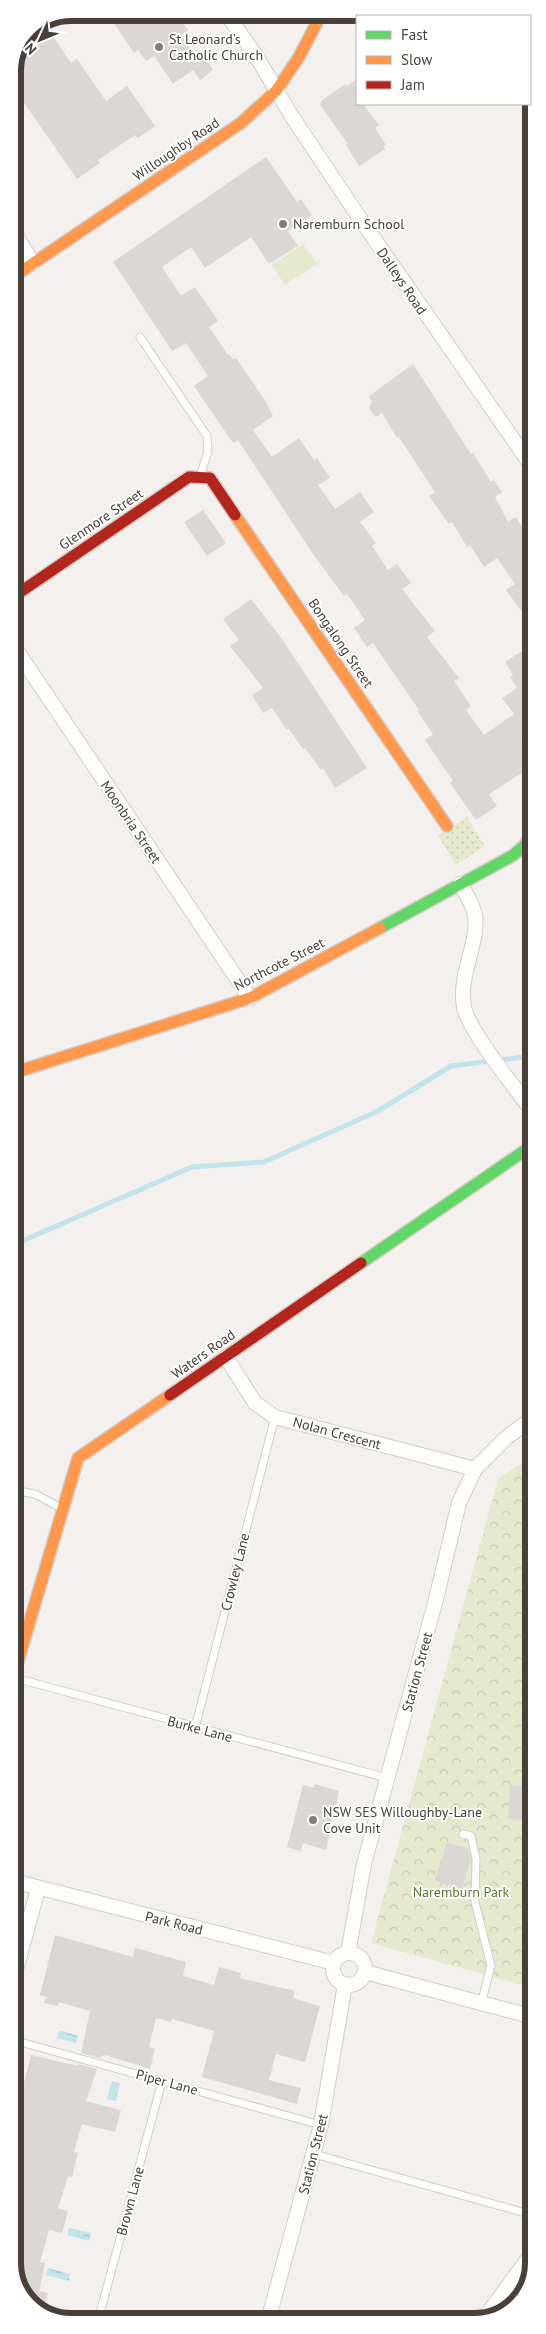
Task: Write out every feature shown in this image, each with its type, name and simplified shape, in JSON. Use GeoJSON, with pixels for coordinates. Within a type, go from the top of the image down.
{"type":"FeatureCollection","features":[{"type":"Feature","properties":{"kind":"street","name":"Dalleys Road"},"geometry":{"type":"LineString","coordinates":[[232,21],[258,59],[276,91],[448,348],[525,457]]}},
{"type":"Feature","properties":{"kind":"street","name":"Willoughby Road"},"geometry":{"type":"LineString","coordinates":[[21,271],[241,123],[276,91],[299,57],[318,21]]}},
{"type":"Feature","properties":{"kind":"street"},"geometry":{"type":"LineString","coordinates":[[21,244],[33,263]]}},
{"type":"Feature","properties":{"kind":"street","name":"Glenmore Street"},"geometry":{"type":"LineString","coordinates":[[21,592],[189,477],[205,478]]}},
{"type":"Feature","properties":{"kind":"street","name":"Bongalong Street"},"geometry":{"type":"LineString","coordinates":[[205,478],[447,826]]}},
{"type":"Feature","properties":{"kind":"street","name":"Moonbria Street"},"geometry":{"type":"LineString","coordinates":[[21,657],[250,998]]}},
{"type":"Feature","properties":{"kind":"street","name":"Northcote Street"},"geometry":{"type":"LineString","coordinates":[[21,1070],[250,998],[512,856],[525,845]]}},
{"type":"Feature","properties":{"kind":"street"},"geometry":{"type":"LineString","coordinates":[[460,884],[475,916],[474,934],[463,983],[464,1008],[474,1030],[525,1101]]}},
{"type":"Feature","properties":{"kind":"street","name":"Waters Road"},"geometry":{"type":"LineString","coordinates":[[21,1650],[78,1458],[525,1150]]}},
{"type":"Feature","properties":{"kind":"street","name":"Nolan Crescent"},"geometry":{"type":"LineString","coordinates":[[226,1357],[256,1402],[275,1417],[475,1469]]}},
{"type":"Feature","properties":{"kind":"street","name":"Station Street"},"geometry":{"type":"LineString","coordinates":[[348,1953],[364,1864],[436,1599],[458,1503],[475,1469],[506,1438],[525,1424]]}},
{"type":"Feature","properties":{"kind":"street","name":"Park Road"},"geometry":{"type":"LineString","coordinates":[[21,1884],[334,1964]]}},
{"type":"Feature","properties":{"kind":"street"},"geometry":{"type":"LineString","coordinates":[[21,1953],[38,1889]]}},
{"type":"Feature","properties":{"kind":"street"},"geometry":{"type":"LineString","coordinates":[[348,1953],[360,1958],[365,1966],[364,1972],[357,1983],[345,1984],[335,1975],[334,1964],[342,1955],[348,1953]]}},
{"type":"Feature","properties":{"kind":"street"},"geometry":{"type":"LineString","coordinates":[[364,1972],[525,2015]]}},
{"type":"Feature","properties":{"kind":"street","name":"Station Street"},"geometry":{"type":"LineString","coordinates":[[270,2313],[321,2125],[345,1984]]}},
{"type":"Feature","properties":{"kind":"street"},"geometry":{"type":"LineString","coordinates":[[490,2310],[525,2264]]}},
{"type":"Feature","properties":{"kind":"lane"},"geometry":{"type":"LineString","coordinates":[[140,338],[207,436],[208,451],[205,478]]}},
{"type":"Feature","properties":{"kind":"lane","name":"Crowley Lane"},"geometry":{"type":"LineString","coordinates":[[195,1728],[275,1417]]}},
{"type":"Feature","properties":{"kind":"lane"},"geometry":{"type":"LineString","coordinates":[[21,1491],[35,1494],[62,1508]]}},
{"type":"Feature","properties":{"kind":"lane","name":"Burke Lane"},"geometry":{"type":"LineString","coordinates":[[21,1680],[387,1778]]}},
{"type":"Feature","properties":{"kind":"lane"},"geometry":{"type":"LineString","coordinates":[[463,1834],[471,1836],[476,1859],[475,1902],[491,1966],[481,2004]]}},
{"type":"Feature","properties":{"kind":"lane","name":"Piper Lane"},"geometry":{"type":"LineString","coordinates":[[21,2042],[321,2125]]}},
{"type":"Feature","properties":{"kind":"lane","name":"Brown Lane"},"geometry":{"type":"LineString","coordinates":[[100,2313],[162,2081]]}},
{"type":"Feature","properties":{"kind":"lane"},"geometry":{"type":"LineString","coordinates":[[314,2154],[525,2213]]}},
{"type":"Feature","properties":{"kind":"green space"},"geometry":{"type":"Polygon","coordinates":[[[303,244],[317,264],[285,285],[272,265],[303,244]]]}},
{"type":"Feature","properties":{"kind":"green space"},"geometry":{"type":"Polygon","coordinates":[[[467,817],[485,846],[456,865],[438,836],[467,817]]]}},
{"type":"Feature","properties":{"kind":"green space","name":"Naremburn Park"},"geometry":{"type":"Polygon","coordinates":[[[525,1460],[525,1986],[371,1943],[498,1479],[525,1460]]]}},
{"type":"Feature","properties":{"kind":"water"},"geometry":{"type":"Polygon","coordinates":[[[59,2030],[78,2036],[76,2043],[57,2038],[59,2030]]]}},
{"type":"Feature","properties":{"kind":"water"},"geometry":{"type":"Polygon","coordinates":[[[112,2081],[120,2083],[116,2101],[107,2099],[112,2081]]]}},
{"type":"Feature","properties":{"kind":"water"},"geometry":{"type":"Polygon","coordinates":[[[69,2228],[91,2233],[89,2241],[67,2235],[69,2228]]]}},
{"type":"Feature","properties":{"kind":"water"},"geometry":{"type":"Polygon","coordinates":[[[48,2268],[70,2274],[69,2281],[46,2275],[48,2268]]]}},
{"type":"Feature","properties":{"kind":"building","name":"St Leonard's Catholic Church"},"geometry":{"type":"Polygon","coordinates":[[[112,21],[182,21],[188,30],[181,35],[199,62],[205,58],[213,70],[200,80],[193,70],[173,84],[154,56],[146,61],[138,50],[134,53],[112,21]]]}},
{"type":"Feature","properties":{"kind":"building"},"geometry":{"type":"Polygon","coordinates":[[[48,29],[71,63],[77,59],[106,101],[127,86],[155,126],[138,138],[135,135],[98,160],[100,163],[77,179],[21,98],[22,62],[25,52],[34,38],[48,29]]]}},
{"type":"Feature","properties":{"kind":"building"},"geometry":{"type":"Polygon","coordinates":[[[356,80],[356,105],[364,105],[379,125],[375,128],[386,145],[383,146],[385,149],[359,166],[346,145],[348,144],[320,105],[321,101],[345,84],[347,86],[356,80]]]}},
{"type":"Feature","properties":{"kind":"building"},"geometry":{"type":"Polygon","coordinates":[[[266,157],[297,202],[301,199],[312,215],[288,231],[298,246],[269,264],[251,237],[205,268],[191,247],[162,267],[181,296],[195,287],[218,321],[209,327],[228,355],[233,359],[236,358],[264,399],[273,416],[253,430],[272,457],[299,438],[314,460],[317,458],[330,478],[318,485],[335,509],[360,492],[374,512],[360,522],[376,543],[372,546],[388,570],[397,564],[411,583],[402,589],[435,631],[427,637],[459,678],[454,681],[471,706],[466,710],[484,735],[514,714],[502,698],[517,688],[510,677],[513,675],[505,662],[525,649],[525,740],[521,743],[525,749],[525,771],[489,794],[497,806],[476,820],[450,783],[453,781],[425,740],[433,734],[417,711],[419,710],[373,643],[367,647],[354,628],[365,620],[347,594],[344,596],[313,554],[238,440],[233,443],[194,386],[208,376],[186,343],[172,351],[113,262],[266,157]]]}},
{"type":"Feature","properties":{"kind":"building"},"geometry":{"type":"Polygon","coordinates":[[[413,364],[471,454],[473,453],[491,482],[494,480],[502,492],[495,497],[508,522],[516,517],[525,531],[525,616],[506,590],[515,584],[497,558],[484,567],[470,545],[467,547],[452,522],[449,524],[429,496],[435,492],[399,437],[397,438],[382,413],[375,417],[369,408],[372,402],[369,396],[413,364]]]}},
{"type":"Feature","properties":{"kind":"building"},"geometry":{"type":"Polygon","coordinates":[[[203,510],[226,543],[207,556],[184,522],[203,510]]]}},
{"type":"Feature","properties":{"kind":"building"},"geometry":{"type":"Polygon","coordinates":[[[251,599],[282,639],[367,768],[335,788],[323,768],[321,770],[305,748],[303,749],[272,708],[263,713],[252,695],[263,688],[230,646],[239,640],[223,619],[251,599]]]}},
{"type":"Feature","properties":{"kind":"building","name":"NSW SES Willoughby-Lane Cove Unit"},"geometry":{"type":"Polygon","coordinates":[[[315,1784],[339,1791],[326,1850],[303,1843],[301,1851],[287,1847],[303,1785],[314,1788],[315,1784]]]}},
{"type":"Feature","properties":{"kind":"building"},"geometry":{"type":"Polygon","coordinates":[[[510,1785],[525,1786],[525,1820],[508,1819],[510,1785]]]}},
{"type":"Feature","properties":{"kind":"building"},"geometry":{"type":"Polygon","coordinates":[[[447,1842],[468,1849],[471,1860],[462,1889],[435,1880],[447,1842]]]}},
{"type":"Feature","properties":{"kind":"building"},"geometry":{"type":"Polygon","coordinates":[[[55,1935],[133,1957],[135,1948],[186,1962],[183,1976],[214,1985],[219,1967],[241,1973],[240,1978],[295,1991],[293,1998],[320,2006],[305,2062],[276,2054],[269,2080],[301,2088],[297,2104],[202,2077],[214,2031],[172,2019],[171,2022],[156,2018],[149,2047],[155,2049],[150,2069],[105,2055],[100,2058],[81,2053],[90,2011],[59,2002],[58,2006],[44,2003],[46,1997],[40,1995],[55,1935]]]}},
{"type":"Feature","properties":{"kind":"building"},"geometry":{"type":"Polygon","coordinates":[[[31,2055],[97,2069],[86,2101],[121,2110],[115,2132],[82,2124],[74,2152],[78,2153],[72,2177],[68,2176],[58,2208],[68,2211],[62,2233],[49,2230],[40,2262],[45,2263],[39,2291],[48,2293],[45,2305],[38,2300],[28,2288],[22,2272],[21,2115],[23,2108],[21,2108],[21,2095],[31,2055]]]}},
{"type":"Feature","properties":{"kind":"waterway"},"geometry":{"type":"LineString","coordinates":[[21,1242],[192,1167],[264,1162],[378,1111],[451,1066],[525,1057]]}},
{"type":"Feature","properties":{"kind":"traffic: fast"},"geometry":{"type":"LineString","coordinates":[[380,928],[512,856],[525,845]]}},
{"type":"Feature","properties":{"kind":"traffic: fast"},"geometry":{"type":"LineString","coordinates":[[361,1263],[525,1150]]}},
{"type":"Feature","properties":{"kind":"traffic: slow"},"geometry":{"type":"LineString","coordinates":[[21,272],[241,123],[276,91],[299,57],[318,21]]}},
{"type":"Feature","properties":{"kind":"traffic: slow"},"geometry":{"type":"LineString","coordinates":[[235,515],[447,826]]}},
{"type":"Feature","properties":{"kind":"traffic: slow"},"geometry":{"type":"LineString","coordinates":[[21,1070],[250,998],[380,928]]}},
{"type":"Feature","properties":{"kind":"traffic: slow"},"geometry":{"type":"LineString","coordinates":[[21,1651],[78,1458],[170,1395]]}},
{"type":"Feature","properties":{"kind":"traffic: jam"},"geometry":{"type":"LineString","coordinates":[[21,592],[189,477],[210,478],[235,515]]}},
{"type":"Feature","properties":{"kind":"traffic: jam"},"geometry":{"type":"LineString","coordinates":[[170,1395],[361,1263]]}},
{"type":"Feature","properties":{"kind":"place","name":"St Leonard's Catholic Church"},"geometry":{"type":"Point","coordinates":[159,47]}},
{"type":"Feature","properties":{"kind":"place","name":"Naremburn School"},"geometry":{"type":"Point","coordinates":[283,224]}},
{"type":"Feature","properties":{"kind":"place","name":"NSW SES Willoughby-Lane Cove Unit"},"geometry":{"type":"Point","coordinates":[313,1820]}}]}
